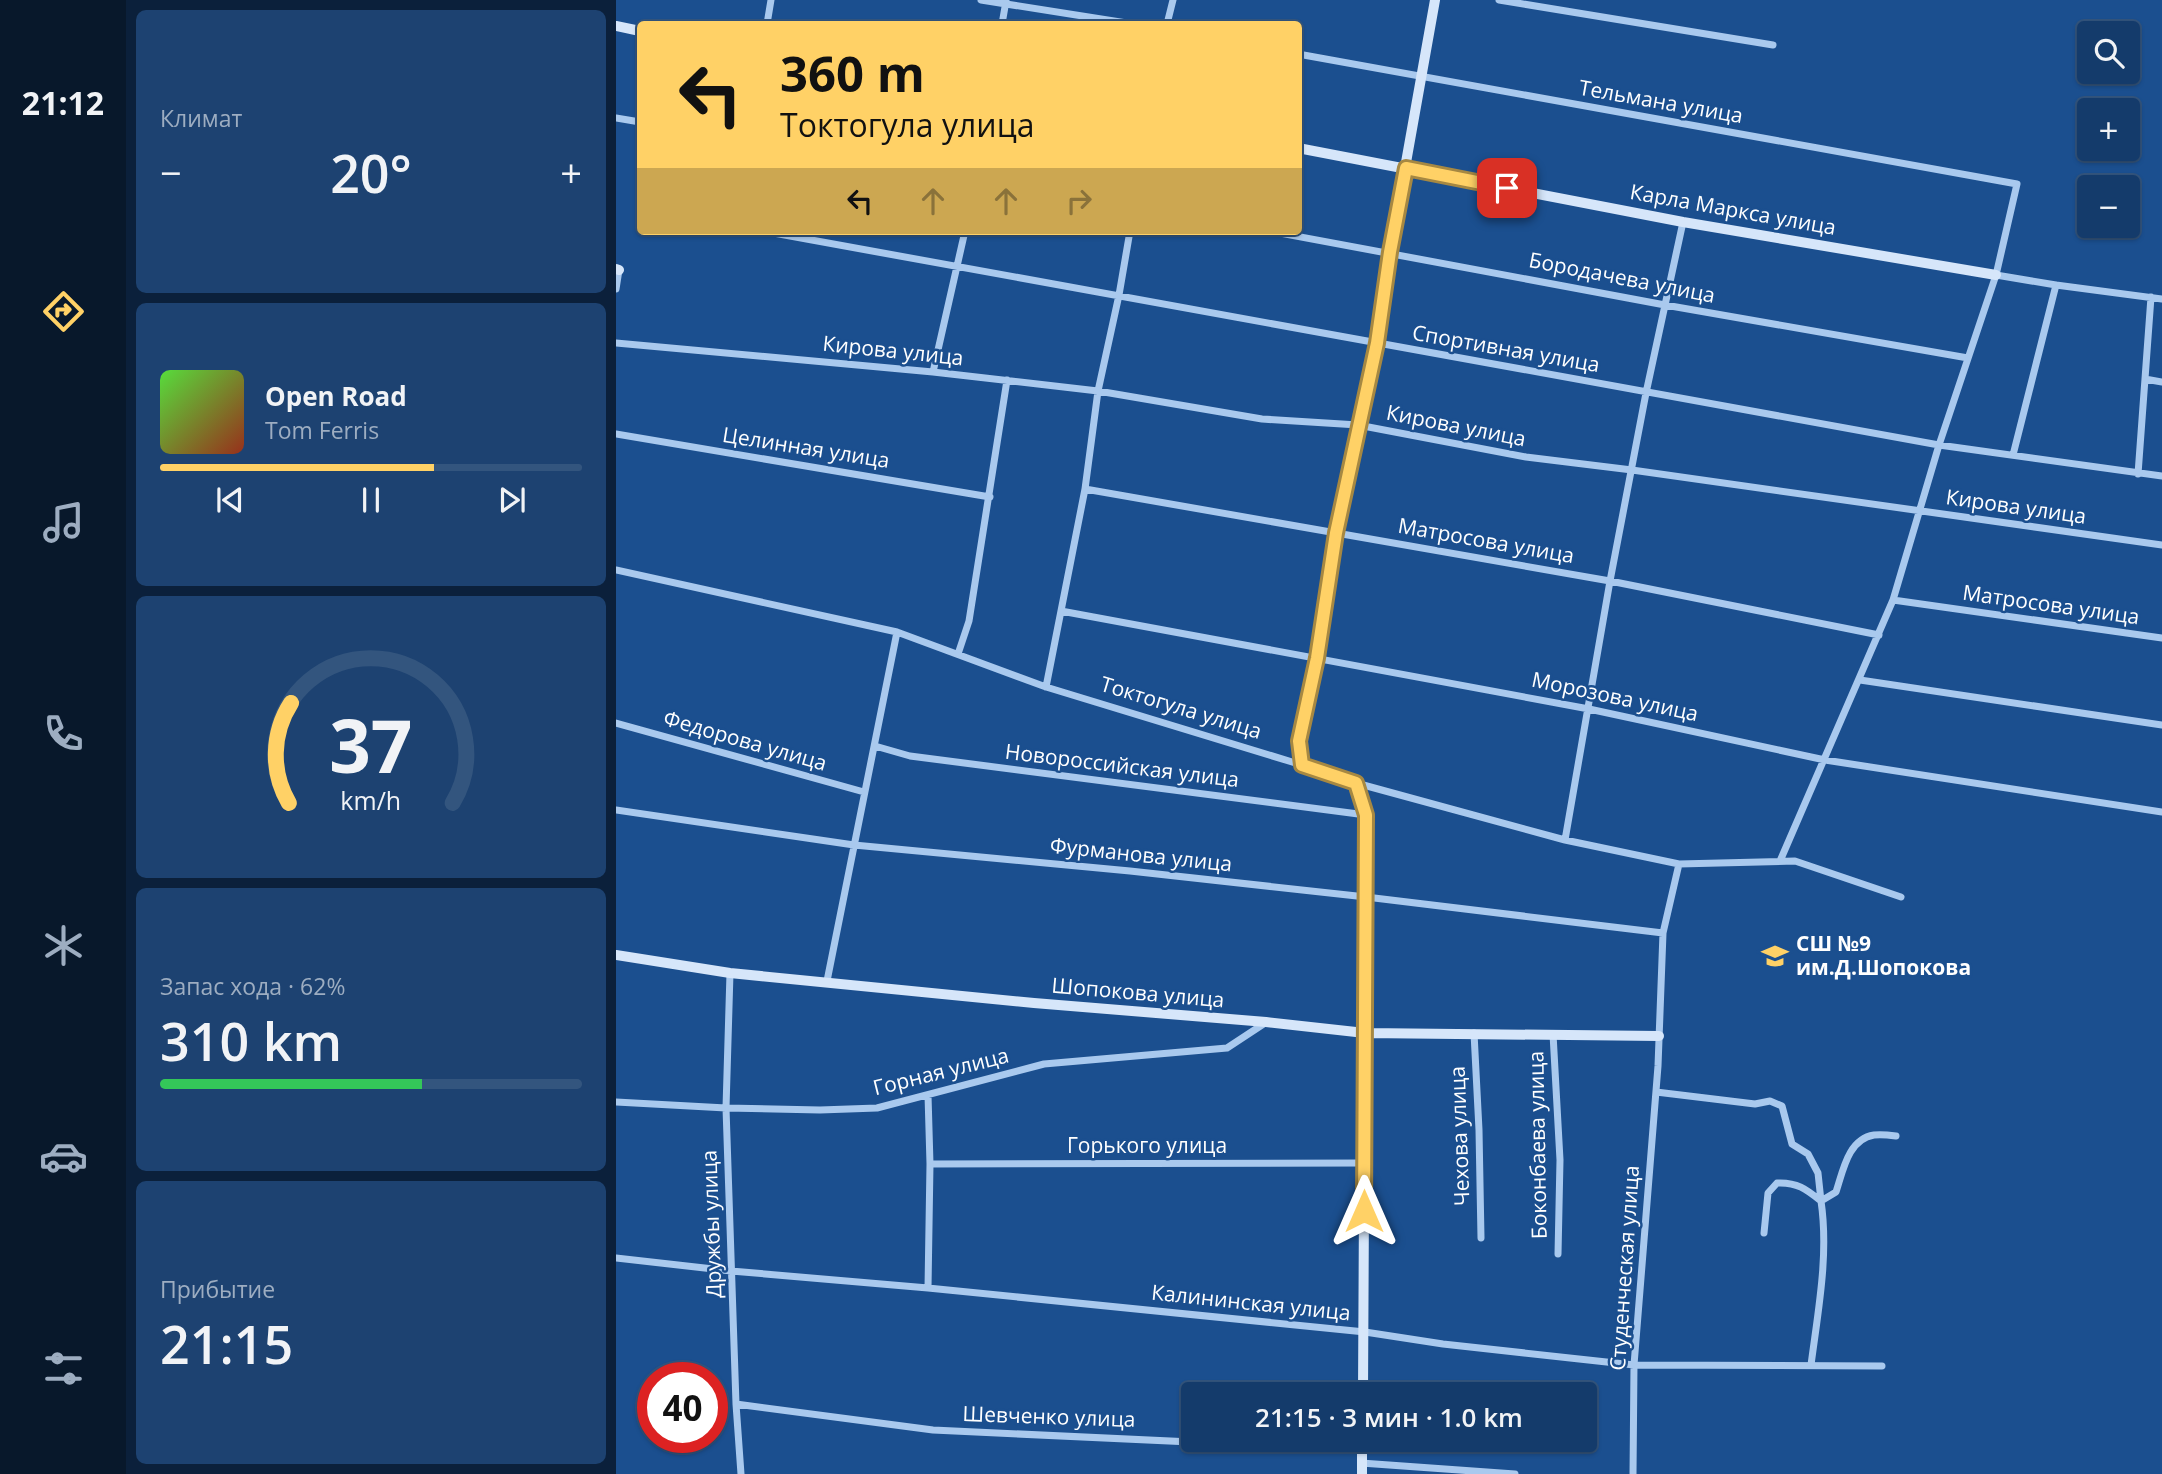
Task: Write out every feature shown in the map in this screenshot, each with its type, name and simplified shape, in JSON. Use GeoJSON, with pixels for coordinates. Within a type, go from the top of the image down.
{"type":"FeatureCollection","features":[{"type":"Feature","properties":{"kind":"street"},"geometry":{"type":"LineString","coordinates":[[768,21],[771,0]]}},
{"type":"Feature","properties":{"kind":"street"},"geometry":{"type":"LineString","coordinates":[[981,0],[1116,21]]}},
{"type":"Feature","properties":{"kind":"street"},"geometry":{"type":"LineString","coordinates":[[1168,21],[1173,0]]}},
{"type":"Feature","properties":{"kind":"street"},"geometry":{"type":"LineString","coordinates":[[1302,765],[1299,741],[1317,658],[1336,533],[1377,343],[1390,252],[1435,0]]}},
{"type":"Feature","properties":{"kind":"street"},"geometry":{"type":"LineString","coordinates":[[1499,0],[1773,45]]}},
{"type":"Feature","properties":{"kind":"street"},"geometry":{"type":"LineString","coordinates":[[1003,21],[1006,2]]}},
{"type":"Feature","properties":{"kind":"street"},"geometry":{"type":"LineString","coordinates":[[616,26],[637,30]]}},
{"type":"Feature","properties":{"kind":"street","name":"Тельмана улица"},"geometry":{"type":"LineString","coordinates":[[1302,55],[2017,184],[1996,275]]}},
{"type":"Feature","properties":{"kind":"street"},"geometry":{"type":"LineString","coordinates":[[616,118],[637,122]]}},
{"type":"Feature","properties":{"kind":"street","name":"Карла Маркса улица"},"geometry":{"type":"LineString","coordinates":[[1302,149],[1683,222],[2056,285],[2162,299]]}},
{"type":"Feature","properties":{"kind":"street"},"geometry":{"type":"LineString","coordinates":[[1564,840],[1646,393],[1683,222]]}},
{"type":"Feature","properties":{"kind":"street","name":"Спортивная улица"},"geometry":{"type":"LineString","coordinates":[[784,235],[1939,445],[2162,477]]}},
{"type":"Feature","properties":{"kind":"street"},"geometry":{"type":"LineString","coordinates":[[933,372],[964,235]]}},
{"type":"Feature","properties":{"kind":"street"},"geometry":{"type":"LineString","coordinates":[[1046,687],[1085,489],[1098,391],[1129,235]]}},
{"type":"Feature","properties":{"kind":"street","name":"Бородачева улица"},"geometry":{"type":"LineString","coordinates":[[1292,235],[1665,305],[1968,358]]}},
{"type":"Feature","properties":{"kind":"street"},"geometry":{"type":"LineString","coordinates":[[616,289],[618,269]]}},
{"type":"Feature","properties":{"kind":"street"},"geometry":{"type":"LineString","coordinates":[[1780,861],[1893,600],[1939,445],[1996,275]]}},
{"type":"Feature","properties":{"kind":"street"},"geometry":{"type":"LineString","coordinates":[[2013,455],[2056,285]]}},
{"type":"Feature","properties":{"kind":"street"},"geometry":{"type":"LineString","coordinates":[[2137,474],[2151,297]]}},
{"type":"Feature","properties":{"kind":"street","name":"Кирова улица"},"geometry":{"type":"LineString","coordinates":[[616,343],[933,372],[1098,391],[1262,419],[1358,425],[1526,457],[2162,545]]}},
{"type":"Feature","properties":{"kind":"street"},"geometry":{"type":"LineString","coordinates":[[2145,379],[2162,382]]}},
{"type":"Feature","properties":{"kind":"street"},"geometry":{"type":"LineString","coordinates":[[958,654],[969,621],[1007,380]]}},
{"type":"Feature","properties":{"kind":"street","name":"Целинная улица"},"geometry":{"type":"LineString","coordinates":[[616,434],[990,497]]}},
{"type":"Feature","properties":{"kind":"street","name":"Матросова улица"},"geometry":{"type":"LineString","coordinates":[[1085,489],[1610,581],[1878,635]]}},
{"type":"Feature","properties":{"kind":"street","name":"Токтогула улица"},"geometry":{"type":"LineString","coordinates":[[616,570],[897,632],[1046,687],[1356,783],[1564,840],[1679,864],[1795,861],[1901,897]]}},
{"type":"Feature","properties":{"kind":"street","name":"Матросова улица"},"geometry":{"type":"LineString","coordinates":[[1893,600],[2162,638]]}},
{"type":"Feature","properties":{"kind":"street","name":"Морозова улица"},"geometry":{"type":"LineString","coordinates":[[1061,611],[1588,709],[1825,760],[2162,812]]}},
{"type":"Feature","properties":{"kind":"street"},"geometry":{"type":"LineString","coordinates":[[827,981],[897,632]]}},
{"type":"Feature","properties":{"kind":"street"},"geometry":{"type":"LineString","coordinates":[[1860,680],[2162,725]]}},
{"type":"Feature","properties":{"kind":"street","name":"Федорова улица"},"geometry":{"type":"LineString","coordinates":[[616,723],[864,793]]}},
{"type":"Feature","properties":{"kind":"street","name":"Новороссийская улица"},"geometry":{"type":"LineString","coordinates":[[875,746],[910,756],[1366,815]]}},
{"type":"Feature","properties":{"kind":"street"},"geometry":{"type":"LineString","coordinates":[[1356,783],[1366,815],[1363,1382]]}},
{"type":"Feature","properties":{"kind":"street","name":"Фурманова улица"},"geometry":{"type":"LineString","coordinates":[[616,810],[855,845],[1130,871],[1662,933]]}},
{"type":"Feature","properties":{"kind":"street"},"geometry":{"type":"LineString","coordinates":[[1659,1036],[1662,933],[1679,864]]}},
{"type":"Feature","properties":{"kind":"street","name":"Шопокова улица"},"geometry":{"type":"LineString","coordinates":[[618,958],[730,973],[1365,1033],[1474,1032],[1659,1036]]}},
{"type":"Feature","properties":{"kind":"street","name":"Дружбы улица"},"geometry":{"type":"LineString","coordinates":[[730,973],[726,1108],[736,1404],[741,1474]]}},
{"type":"Feature","properties":{"kind":"street","name":"Горная улица"},"geometry":{"type":"LineString","coordinates":[[616,1102],[726,1108],[877,1108],[1044,1064],[1227,1048],[1266,1022]]}},
{"type":"Feature","properties":{"kind":"street","name":"Чехова улица"},"geometry":{"type":"LineString","coordinates":[[1474,1032],[1481,1238]]}},
{"type":"Feature","properties":{"kind":"street","name":"Боконбаева улица"},"geometry":{"type":"LineString","coordinates":[[1553,1034],[1560,1160],[1558,1254]]}},
{"type":"Feature","properties":{"kind":"street","name":"Студенческая улица"},"geometry":{"type":"LineString","coordinates":[[1633,1474],[1634,1365],[1659,1036]]}},
{"type":"Feature","properties":{"kind":"street"},"geometry":{"type":"LineString","coordinates":[[1656,1092],[1755,1104],[1770,1101],[1782,1106],[1792,1144],[1808,1154],[1818,1173],[1825,1226],[1811,1365]]}},
{"type":"Feature","properties":{"kind":"street"},"geometry":{"type":"LineString","coordinates":[[928,1095],[928,1288]]}},
{"type":"Feature","properties":{"kind":"street"},"geometry":{"type":"LineString","coordinates":[[1821,1201],[1836,1192],[1847,1156],[1860,1139],[1875,1134],[1896,1136]]}},
{"type":"Feature","properties":{"kind":"street","name":"Горького улица"},"geometry":{"type":"LineString","coordinates":[[930,1164],[1364,1163]]}},
{"type":"Feature","properties":{"kind":"street"},"geometry":{"type":"LineString","coordinates":[[1764,1233],[1768,1193],[1777,1183],[1790,1182],[1805,1188],[1821,1201]]}},
{"type":"Feature","properties":{"kind":"street","name":"Калининская улица"},"geometry":{"type":"LineString","coordinates":[[616,1258],[1365,1332],[1443,1344],[1634,1365],[1882,1366]]}},
{"type":"Feature","properties":{"kind":"street","name":"Шевченко улица"},"geometry":{"type":"LineString","coordinates":[[736,1404],[933,1430],[1181,1439]]}},
{"type":"Feature","properties":{"kind":"street"},"geometry":{"type":"LineString","coordinates":[[1362,1468],[1515,1474]]}},
{"type":"Feature","properties":{"kind":"place","name":"СШ №9 им.Д.Шопокова"},"geometry":{"type":"Point","coordinates":[1775,956]}},
{"type":"Feature","properties":{"kind":"route"},"geometry":{"type":"LineString","coordinates":[[1364,1211],[1366,815],[1356,783],[1302,765],[1299,741],[1317,658],[1336,533],[1377,343],[1406,168],[1507,188]]}}]}
